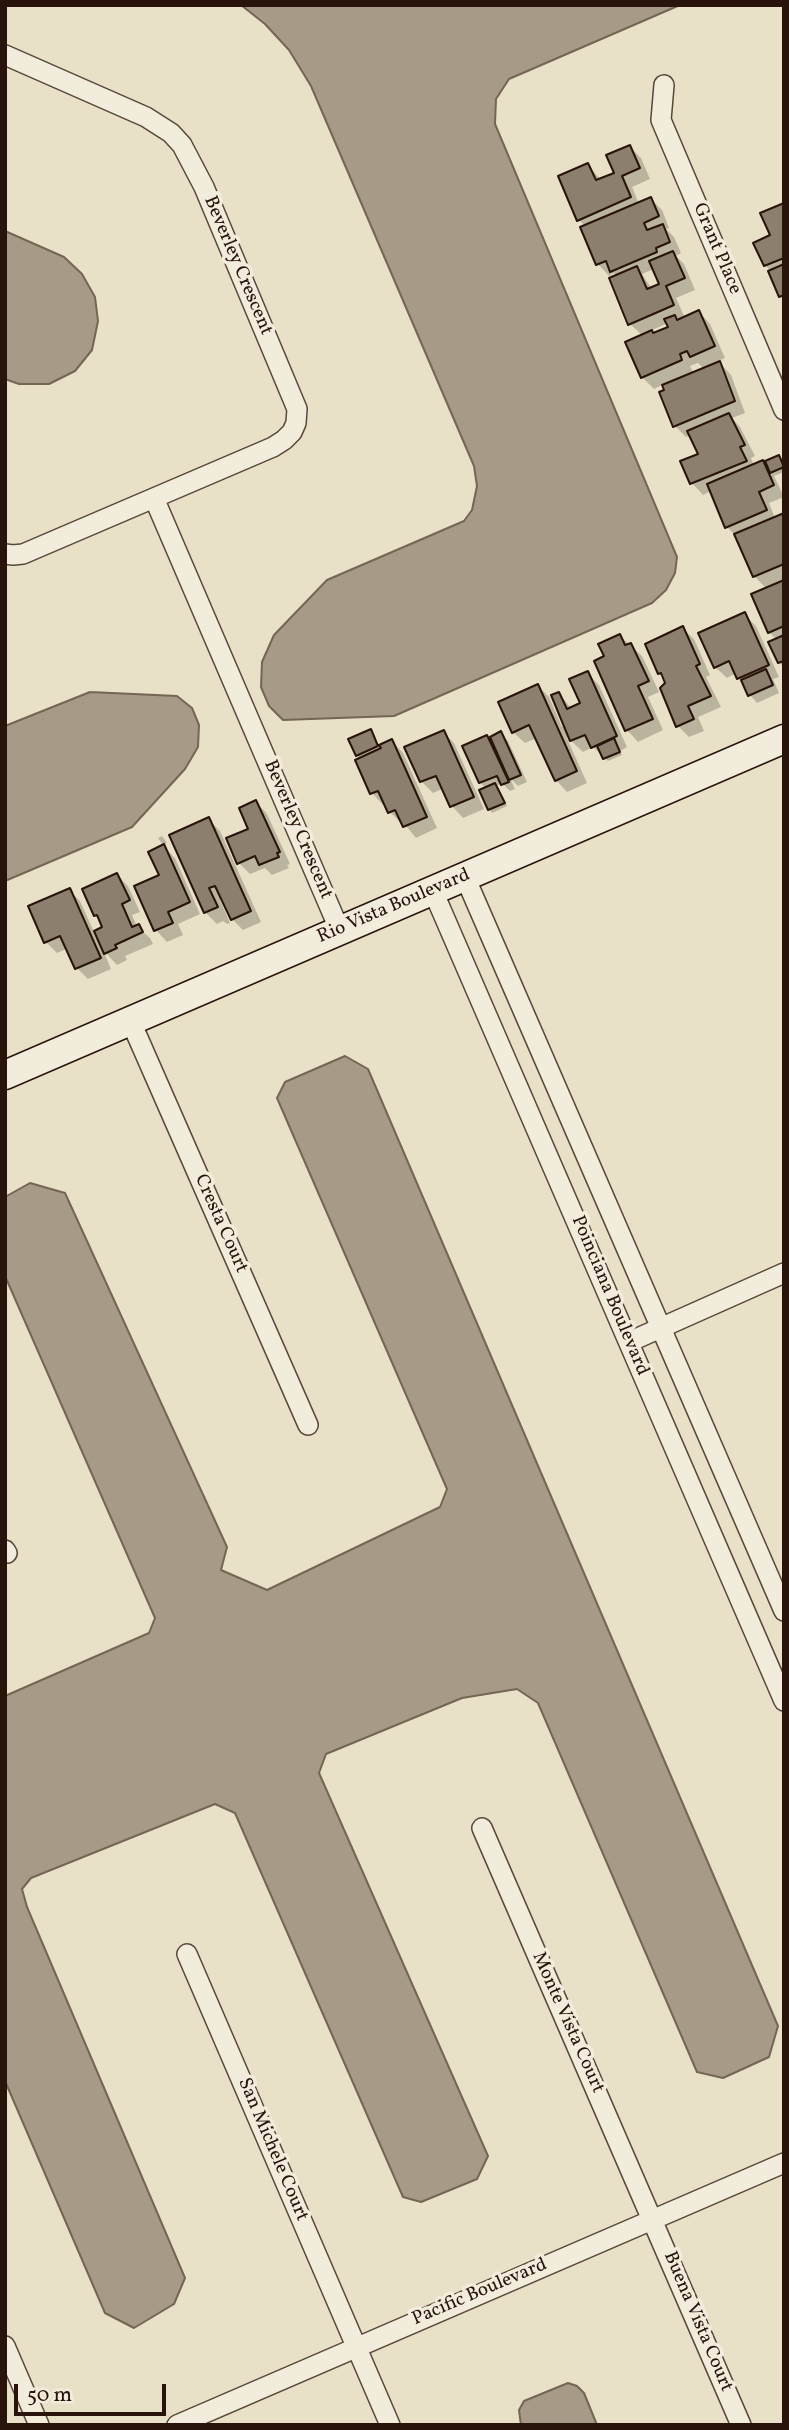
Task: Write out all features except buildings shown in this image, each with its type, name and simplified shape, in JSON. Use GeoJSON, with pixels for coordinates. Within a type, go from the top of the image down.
{"type":"FeatureCollection","features":[{"type":"Feature","properties":{"kind":"street","name":"Beverley Crescent"},"geometry":{"type":"LineString","coordinates":[[5,55],[146,117],[172,133],[182,145],[204,187],[297,409],[296,423],[285,440],[23,554],[5,554]]}},
{"type":"Feature","properties":{"kind":"street","name":"Grant Place"},"geometry":{"type":"LineString","coordinates":[[664,85],[661,120],[784,410]]}},
{"type":"Feature","properties":{"kind":"street","name":"Beverley Crescent"},"geometry":{"type":"LineString","coordinates":[[154,498],[340,931]]}},
{"type":"Feature","properties":{"kind":"street","name":"Rio Vista Boulevard"},"geometry":{"type":"LineString","coordinates":[[5,1075],[784,739]]}},
{"type":"Feature","properties":{"kind":"street","name":"Poinciana Boulevard"},"geometry":{"type":"LineString","coordinates":[[465,877],[784,1611]]}},
{"type":"Feature","properties":{"kind":"street","name":"Poinciana Boulevard"},"geometry":{"type":"LineString","coordinates":[[433,891],[784,1701]]}},
{"type":"Feature","properties":{"kind":"street","name":"Cresta Court"},"geometry":{"type":"LineString","coordinates":[[131,1022],[308,1425]]}},
{"type":"Feature","properties":{"kind":"street"},"geometry":{"type":"LineString","coordinates":[[629,1342],[784,1273]]}},
{"type":"Feature","properties":{"kind":"street","name":"Monte Vista Court"},"geometry":{"type":"LineString","coordinates":[[482,1828],[652,2219]]}},
{"type":"Feature","properties":{"kind":"street","name":"San Michele Court"},"geometry":{"type":"LineString","coordinates":[[187,1954],[390,2425]]}},
{"type":"Feature","properties":{"kind":"street","name":"Pacific Boulevard"},"geometry":{"type":"LineString","coordinates":[[177,2425],[784,2163]]}},
{"type":"Feature","properties":{"kind":"street","name":"Buena Vista Court"},"geometry":{"type":"LineString","coordinates":[[652,2219],[741,2425]]}},
{"type":"Feature","properties":{"kind":"street"},"geometry":{"type":"LineString","coordinates":[[5,2346],[40,2425]]}},
{"type":"Feature","properties":{"kind":"shaded area"},"geometry":{"type":"Polygon","coordinates":[[[241,5],[680,5],[509,79],[496,99],[495,124],[677,557],[675,573],[666,590],[652,603],[394,716],[283,720],[269,706],[261,687],[262,662],[274,635],[327,580],[464,521],[472,510],[477,486],[474,466],[311,86],[289,50],[265,24],[241,5]]]}},
{"type":"Feature","properties":{"kind":"shaded area"},"geometry":{"type":"Polygon","coordinates":[[[5,231],[64,257],[82,274],[95,297],[98,321],[92,350],[75,371],[49,384],[19,384],[5,379],[5,231]]]}},
{"type":"Feature","properties":{"kind":"shaded area"},"geometry":{"type":"Polygon","coordinates":[[[90,692],[177,696],[192,708],[199,725],[198,747],[185,769],[132,827],[5,881],[5,726],[90,692]]]}},
{"type":"Feature","properties":{"kind":"shaded area"},"geometry":{"type":"Polygon","coordinates":[[[345,1056],[368,1069],[778,2026],[769,2057],[723,2078],[697,2072],[538,1703],[517,1689],[462,1698],[326,1754],[319,1773],[488,2156],[477,2179],[421,2202],[403,2197],[235,1813],[215,1804],[31,1878],[22,1889],[27,1907],[185,2278],[174,2304],[134,2328],[105,2313],[5,2081],[5,1696],[149,1633],[155,1618],[5,1276],[5,1197],[30,1183],[65,1193],[227,1547],[221,1570],[267,1590],[440,1507],[447,1489],[277,1098],[285,1082],[345,1056]]]}},
{"type":"Feature","properties":{"kind":"shaded area"},"geometry":{"type":"Polygon","coordinates":[[[568,2383],[577,2386],[584,2393],[597,2425],[521,2425],[519,2410],[524,2401],[568,2383]]]}}]}
